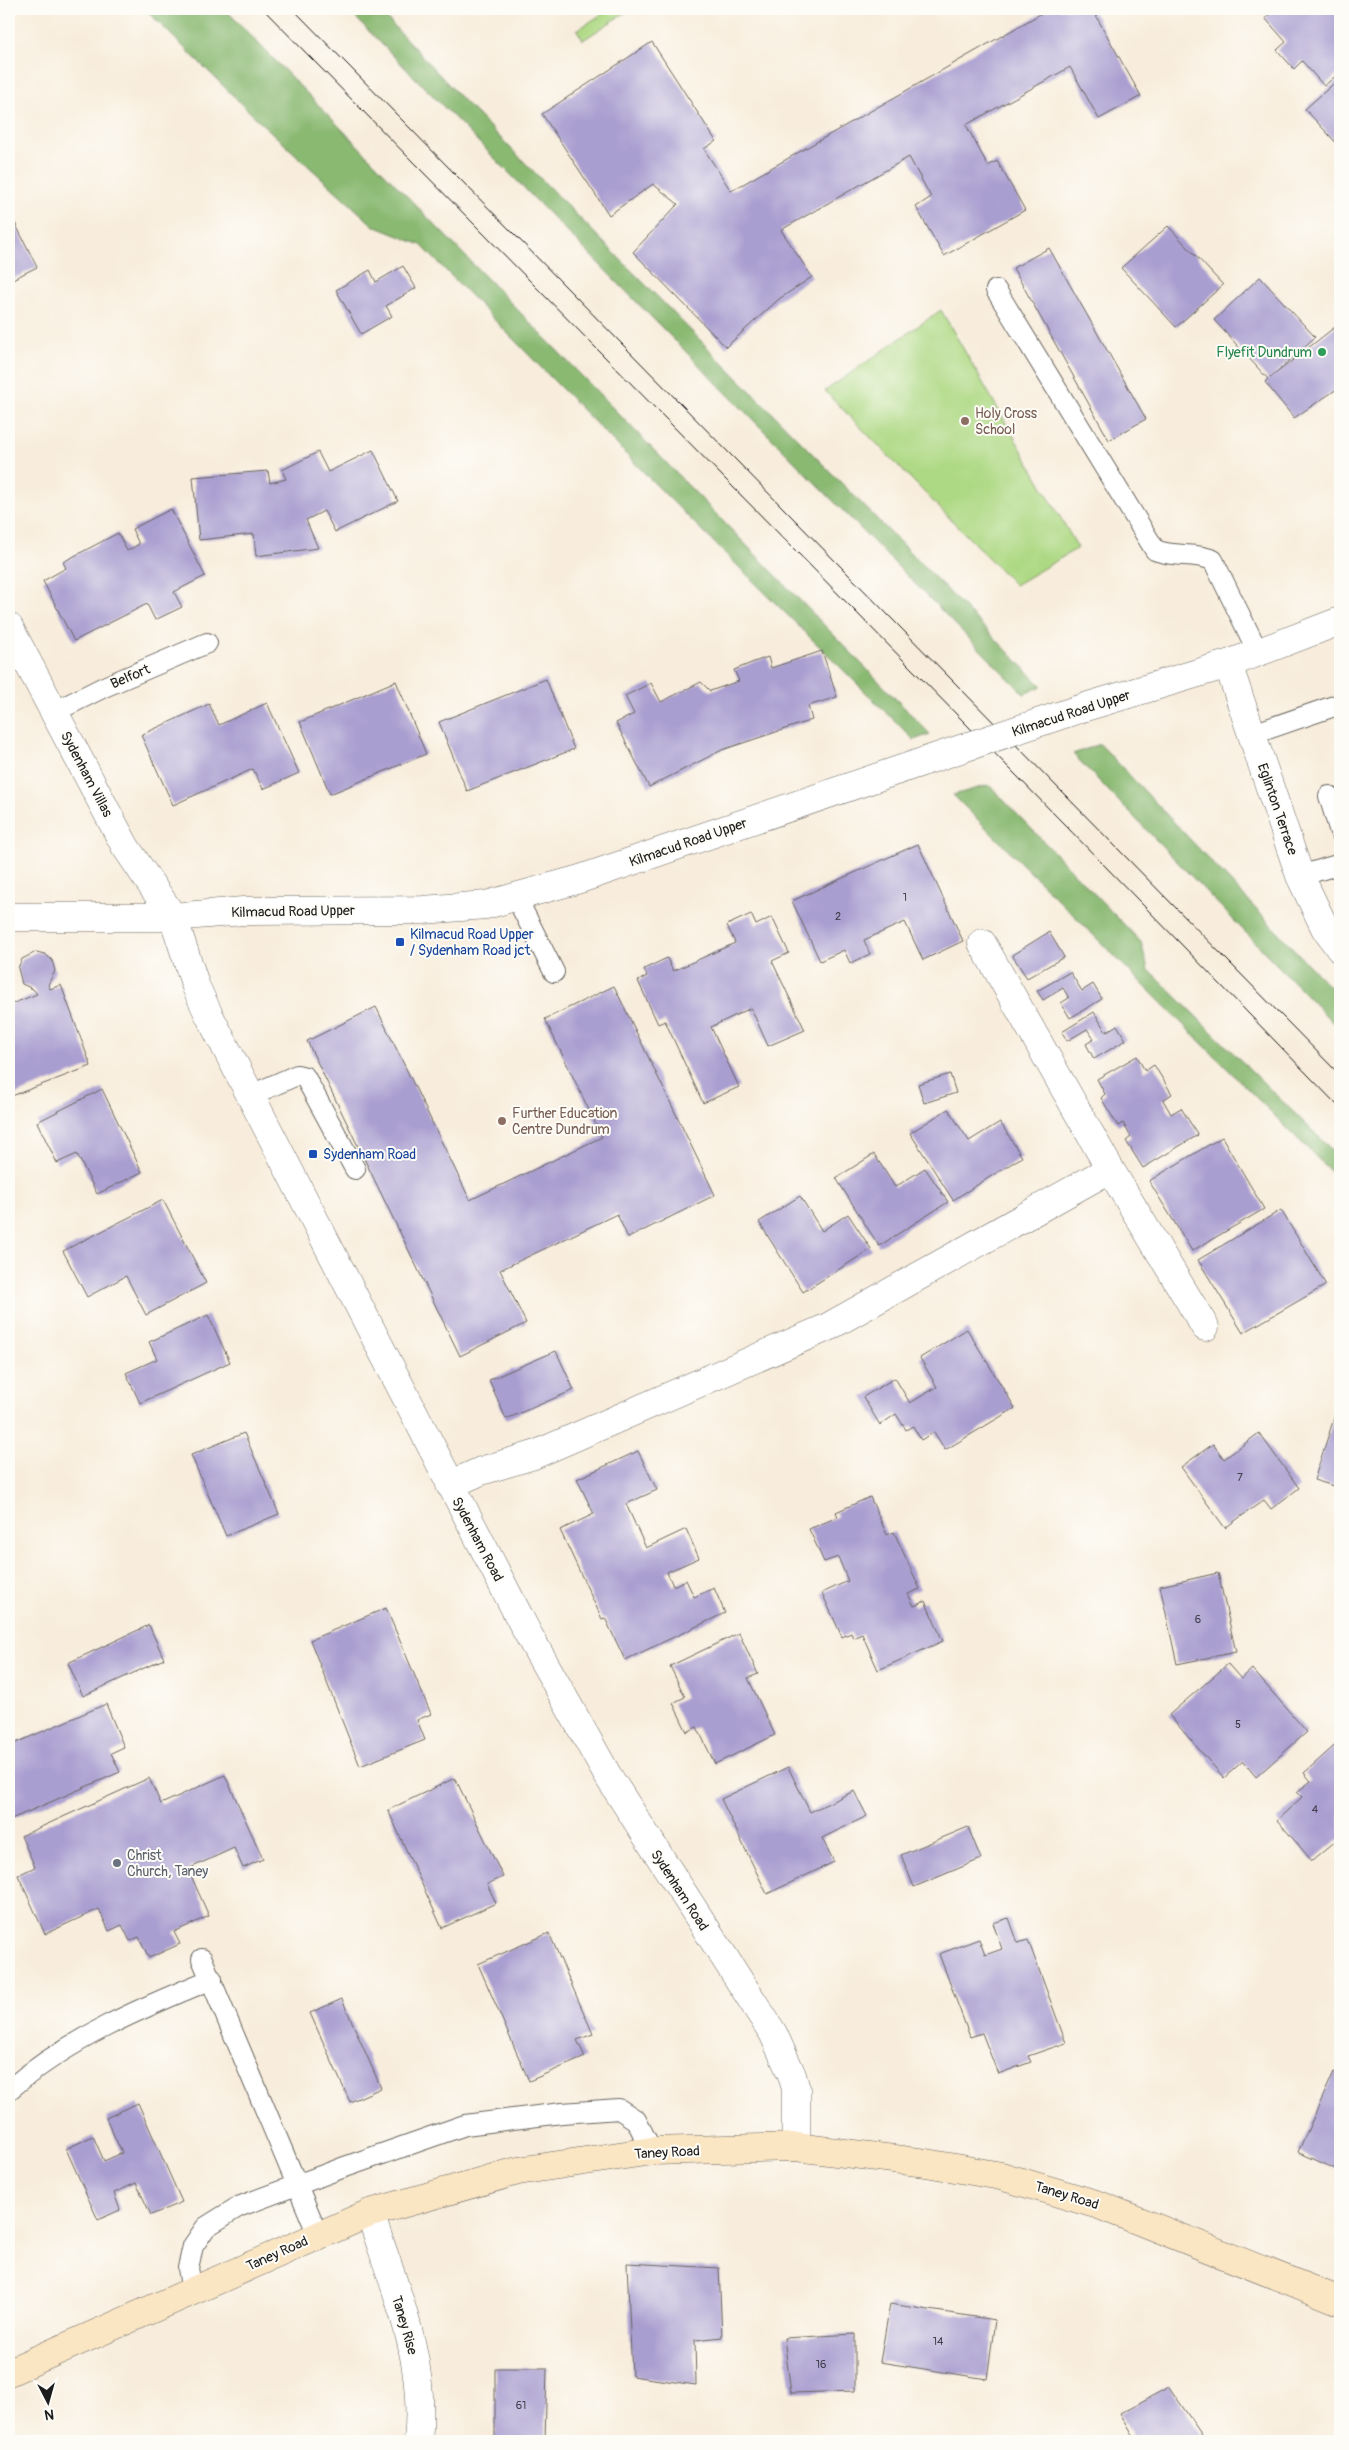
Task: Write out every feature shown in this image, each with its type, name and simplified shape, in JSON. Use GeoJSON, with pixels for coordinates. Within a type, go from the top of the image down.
{"type":"FeatureCollection","features":[{"type":"Feature","properties":{"kind":"main road","name":"Taney Road"},"geometry":{"type":"LineString","coordinates":[[9,2372],[370,2213],[518,2171],[652,2152],[796,2147],[926,2163],[1002,2176],[1099,2205],[1340,2301]]}},
{"type":"Feature","properties":{"kind":"street","name":"Kilmacud Road Upper"},"geometry":{"type":"LineString","coordinates":[[9,917],[173,917],[243,911],[423,910],[486,905],[580,879],[1082,708],[1228,664],[1340,621]]}},
{"type":"Feature","properties":{"kind":"street","name":"Sydenham Villas"},"geometry":{"type":"LineString","coordinates":[[9,627],[125,846],[173,917]]}},
{"type":"Feature","properties":{"kind":"street","name":"Eglinton Terrace"},"geometry":{"type":"LineString","coordinates":[[1228,664],[1300,876],[1324,928],[1340,949]]}},
{"type":"Feature","properties":{"kind":"street","name":"Sydenham Road"},"geometry":{"type":"LineString","coordinates":[[173,917],[196,987],[249,1096],[527,1632],[608,1776],[773,2034],[792,2075],[796,2089],[796,2147]]}},
{"type":"Feature","properties":{"kind":"street"},"geometry":{"type":"LineString","coordinates":[[982,943],[1110,1169],[1205,1327]]}},
{"type":"Feature","properties":{"kind":"street"},"geometry":{"type":"LineString","coordinates":[[450,1485],[534,1454],[828,1327],[1110,1169]]}},
{"type":"Feature","properties":{"kind":"street","name":"Taney Rise"},"geometry":{"type":"LineString","coordinates":[[370,2213],[410,2332],[418,2375],[420,2420],[418,2441]]}},
{"type":"Feature","properties":{"kind":"lane"},"geometry":{"type":"LineString","coordinates":[[996,290],[1155,550],[1167,555],[1202,555],[1213,560],[1258,652]]}},
{"type":"Feature","properties":{"kind":"lane","name":"Belfort"},"geometry":{"type":"LineString","coordinates":[[54,712],[104,687],[207,643]]}},
{"type":"Feature","properties":{"kind":"lane"},"geometry":{"type":"LineString","coordinates":[[1253,734],[1340,704]]}},
{"type":"Feature","properties":{"kind":"lane"},"geometry":{"type":"LineString","coordinates":[[1329,796],[1340,832]]}},
{"type":"Feature","properties":{"kind":"lane"},"geometry":{"type":"LineString","coordinates":[[1300,876],[1340,864]]}},
{"type":"Feature","properties":{"kind":"lane"},"geometry":{"type":"LineString","coordinates":[[516,897],[554,972]]}},
{"type":"Feature","properties":{"kind":"lane"},"geometry":{"type":"LineString","coordinates":[[249,1096],[297,1074],[305,1076],[354,1169]]}},
{"type":"Feature","properties":{"kind":"lane"},"geometry":{"type":"LineString","coordinates":[[202,1960],[212,1978],[318,2235]]}},
{"type":"Feature","properties":{"kind":"lane"},"geometry":{"type":"LineString","coordinates":[[9,2090],[24,2076],[117,2019],[212,1978]]}},
{"type":"Feature","properties":{"kind":"lane"},"geometry":{"type":"LineString","coordinates":[[192,2292],[188,2268],[193,2246],[206,2227],[238,2207],[465,2125],[562,2113],[619,2109],[636,2120],[652,2152]]}},
{"type":"Feature","properties":{"kind":"green space"},"geometry":{"type":"Polygon","coordinates":[[[145,9],[225,9],[930,734],[914,740],[670,499],[421,245],[374,226],[258,120],[145,9]]]}},
{"type":"Feature","properties":{"kind":"green space"},"geometry":{"type":"Polygon","coordinates":[[[347,9],[378,9],[463,100],[1042,686],[1024,694],[347,9]]]}},
{"type":"Feature","properties":{"kind":"green space"},"geometry":{"type":"Polygon","coordinates":[[[610,9],[631,9],[583,40],[577,30],[610,9]]]}},
{"type":"Feature","properties":{"kind":"green space"},"geometry":{"type":"Polygon","coordinates":[[[941,310],[1078,548],[1015,585],[825,391],[941,310]]]}},
{"type":"Feature","properties":{"kind":"green space"},"geometry":{"type":"Polygon","coordinates":[[[1100,744],[1340,998],[1340,1030],[1073,754],[1100,744]]]}},
{"type":"Feature","properties":{"kind":"green space"},"geometry":{"type":"Polygon","coordinates":[[[989,785],[1141,942],[1148,969],[1340,1158],[1340,1181],[953,795],[989,785]]]}},
{"type":"Feature","properties":{"kind":"building"},"geometry":{"type":"Polygon","coordinates":[[[1049,9],[1092,9],[1141,96],[1099,119],[1070,67],[966,125],[988,166],[997,161],[1025,210],[944,256],[916,207],[931,197],[909,157],[781,230],[812,277],[779,299],[726,347],[633,252],[678,204],[653,184],[609,215],[542,114],[652,42],[716,141],[704,149],[731,191],[1049,9]]]}},
{"type":"Feature","properties":{"kind":"building"},"geometry":{"type":"Polygon","coordinates":[[[1276,9],[1340,9],[1340,72],[1324,86],[1302,61],[1294,69],[1277,50],[1286,42],[1265,18],[1276,9]]]}},
{"type":"Feature","properties":{"kind":"building"},"geometry":{"type":"Polygon","coordinates":[[[1340,78],[1340,147],[1305,109],[1340,78]]]}},
{"type":"Feature","properties":{"kind":"building"},"geometry":{"type":"Polygon","coordinates":[[[14,221],[37,267],[9,281],[9,223],[14,221]]]}},
{"type":"Feature","properties":{"kind":"building"},"geometry":{"type":"Polygon","coordinates":[[[1168,226],[1223,285],[1176,327],[1121,268],[1168,226]]]}},
{"type":"Feature","properties":{"kind":"building"},"geometry":{"type":"Polygon","coordinates":[[[1049,248],[1146,419],[1109,440],[1013,268],[1049,248]]]}},
{"type":"Feature","properties":{"kind":"building"},"geometry":{"type":"Polygon","coordinates":[[[403,266],[416,288],[386,306],[392,316],[361,334],[336,290],[370,270],[376,282],[403,266]]]}},
{"type":"Feature","properties":{"kind":"building"},"geometry":{"type":"Polygon","coordinates":[[[1260,277],[1315,337],[1270,378],[1340,323],[1340,387],[1294,418],[1265,382],[1268,379],[1214,320],[1260,277]]]}},
{"type":"Feature","properties":{"kind":"building"},"geometry":{"type":"Polygon","coordinates":[[[373,450],[398,501],[335,532],[324,511],[306,520],[318,548],[256,556],[254,534],[199,540],[193,477],[268,471],[270,483],[286,479],[282,470],[318,452],[328,472],[373,450]]]}},
{"type":"Feature","properties":{"kind":"building"},"geometry":{"type":"Polygon","coordinates":[[[171,509],[205,576],[174,592],[182,607],[155,620],[147,604],[74,641],[43,581],[66,568],[63,562],[118,533],[127,551],[139,544],[132,529],[171,509]]]}},
{"type":"Feature","properties":{"kind":"building"},"geometry":{"type":"Polygon","coordinates":[[[822,651],[837,697],[808,706],[812,720],[722,750],[649,787],[616,723],[634,714],[625,696],[651,683],[661,702],[701,682],[710,691],[739,681],[734,670],[768,657],[771,668],[822,651]]]}},
{"type":"Feature","properties":{"kind":"building"},"geometry":{"type":"Polygon","coordinates":[[[546,679],[574,749],[467,791],[439,722],[546,679]]]}},
{"type":"Feature","properties":{"kind":"building"},"geometry":{"type":"Polygon","coordinates":[[[396,681],[426,754],[330,794],[300,722],[396,681]]]}},
{"type":"Feature","properties":{"kind":"building"},"geometry":{"type":"Polygon","coordinates":[[[267,703],[299,773],[263,789],[253,769],[173,805],[141,735],[209,704],[219,725],[267,703]]]}},
{"type":"Feature","properties":{"kind":"building"},"geometry":{"type":"Polygon","coordinates":[[[918,844],[963,941],[923,960],[905,922],[864,940],[870,954],[850,963],[844,950],[820,961],[792,901],[918,844]]]}},
{"type":"Feature","properties":{"kind":"building"},"geometry":{"type":"Polygon","coordinates":[[[751,914],[756,925],[772,917],[789,953],[772,961],[805,1030],[768,1046],[751,1008],[711,1027],[739,1087],[703,1103],[665,1021],[658,1024],[638,981],[647,976],[644,969],[667,958],[673,971],[735,943],[727,925],[751,914]]]}},
{"type":"Feature","properties":{"kind":"building"},"geometry":{"type":"Polygon","coordinates":[[[1049,932],[1064,957],[1027,978],[1012,955],[1049,932]]]}},
{"type":"Feature","properties":{"kind":"building"},"geometry":{"type":"Polygon","coordinates":[[[36,952],[45,954],[52,960],[55,971],[48,985],[50,989],[61,985],[91,1066],[9,1097],[9,1005],[37,994],[33,989],[22,984],[18,968],[22,959],[36,952]]]}},
{"type":"Feature","properties":{"kind":"building"},"geometry":{"type":"Polygon","coordinates":[[[1070,972],[1082,991],[1093,984],[1102,999],[1070,1018],[1061,1003],[1069,998],[1063,988],[1043,1000],[1037,991],[1070,972]]]}},
{"type":"Feature","properties":{"kind":"building","name":"Further Education Centre Dundrum"},"geometry":{"type":"Polygon","coordinates":[[[614,986],[715,1195],[628,1238],[617,1214],[500,1270],[526,1323],[460,1356],[307,1041],[376,1007],[470,1200],[602,1137],[545,1019],[614,986]]]}},
{"type":"Feature","properties":{"kind":"building"},"geometry":{"type":"Polygon","coordinates":[[[1094,1012],[1106,1032],[1117,1025],[1126,1040],[1094,1059],[1086,1044],[1094,1039],[1087,1029],[1067,1041],[1062,1032],[1094,1012]]]}},
{"type":"Feature","properties":{"kind":"building"},"geometry":{"type":"Polygon","coordinates":[[[1137,1056],[1145,1071],[1154,1065],[1172,1094],[1163,1100],[1171,1114],[1181,1108],[1198,1135],[1143,1168],[1126,1141],[1131,1137],[1123,1123],[1118,1126],[1101,1098],[1105,1094],[1097,1079],[1137,1056]]]}},
{"type":"Feature","properties":{"kind":"building"},"geometry":{"type":"Polygon","coordinates":[[[950,1074],[956,1093],[924,1103],[918,1084],[950,1074]]]}},
{"type":"Feature","properties":{"kind":"building"},"geometry":{"type":"Polygon","coordinates":[[[102,1089],[142,1172],[97,1194],[77,1154],[57,1163],[37,1122],[102,1089]]]}},
{"type":"Feature","properties":{"kind":"building"},"geometry":{"type":"Polygon","coordinates":[[[948,1109],[969,1141],[1000,1122],[1022,1157],[953,1200],[910,1133],[948,1109]]]}},
{"type":"Feature","properties":{"kind":"building"},"geometry":{"type":"Polygon","coordinates":[[[1222,1137],[1264,1209],[1192,1251],[1149,1181],[1222,1137]]]}},
{"type":"Feature","properties":{"kind":"building"},"geometry":{"type":"Polygon","coordinates":[[[874,1154],[895,1187],[925,1168],[948,1202],[879,1246],[836,1178],[874,1154]]]}},
{"type":"Feature","properties":{"kind":"building"},"geometry":{"type":"Polygon","coordinates":[[[800,1196],[822,1231],[848,1214],[871,1249],[803,1292],[759,1222],[800,1196]]]}},
{"type":"Feature","properties":{"kind":"building"},"geometry":{"type":"Polygon","coordinates":[[[163,1200],[206,1283],[146,1315],[126,1276],[87,1297],[63,1251],[163,1200]]]}},
{"type":"Feature","properties":{"kind":"building"},"geometry":{"type":"Polygon","coordinates":[[[1281,1210],[1326,1285],[1243,1333],[1198,1260],[1281,1210]]]}},
{"type":"Feature","properties":{"kind":"building"},"geometry":{"type":"Polygon","coordinates":[[[208,1315],[230,1362],[140,1403],[126,1373],[157,1359],[149,1342],[208,1315]]]}},
{"type":"Feature","properties":{"kind":"building"},"geometry":{"type":"Polygon","coordinates":[[[967,1329],[1015,1408],[945,1450],[934,1432],[921,1440],[913,1426],[906,1430],[896,1414],[880,1425],[863,1397],[895,1378],[910,1403],[937,1387],[920,1358],[967,1329]]]}},
{"type":"Feature","properties":{"kind":"building"},"geometry":{"type":"Polygon","coordinates":[[[556,1351],[574,1390],[506,1419],[489,1380],[556,1351]]]}},
{"type":"Feature","properties":{"kind":"building"},"geometry":{"type":"Polygon","coordinates":[[[1335,1415],[1340,1417],[1340,1488],[1314,1480],[1335,1415]]]}},
{"type":"Feature","properties":{"kind":"building"},"geometry":{"type":"Polygon","coordinates":[[[244,1433],[279,1514],[226,1536],[191,1455],[244,1433]]]}},
{"type":"Feature","properties":{"kind":"building"},"geometry":{"type":"Polygon","coordinates":[[[1259,1433],[1299,1488],[1271,1509],[1264,1500],[1225,1528],[1181,1467],[1213,1444],[1224,1459],[1259,1433]]]}},
{"type":"Feature","properties":{"kind":"building"},"geometry":{"type":"Polygon","coordinates":[[[638,1451],[657,1490],[626,1504],[646,1548],[686,1529],[699,1558],[667,1572],[673,1586],[686,1580],[694,1597],[714,1588],[725,1613],[625,1660],[605,1618],[602,1619],[560,1530],[594,1514],[577,1479],[638,1451]]]}},
{"type":"Feature","properties":{"kind":"building"},"geometry":{"type":"Polygon","coordinates":[[[870,1497],[887,1535],[894,1532],[920,1589],[908,1594],[914,1606],[925,1601],[943,1641],[878,1670],[862,1634],[853,1638],[851,1633],[842,1637],[822,1593],[848,1581],[838,1557],[824,1562],[809,1529],[838,1517],[836,1512],[870,1497]]]}},
{"type":"Feature","properties":{"kind":"building"},"geometry":{"type":"Polygon","coordinates":[[[1218,1573],[1236,1652],[1177,1664],[1160,1586],[1218,1573]]]}},
{"type":"Feature","properties":{"kind":"building"},"geometry":{"type":"Polygon","coordinates":[[[386,1608],[431,1714],[417,1720],[425,1740],[360,1766],[310,1640],[386,1608]]]}},
{"type":"Feature","properties":{"kind":"building"},"geometry":{"type":"Polygon","coordinates":[[[149,1625],[164,1659],[83,1696],[68,1663],[149,1625]]]}},
{"type":"Feature","properties":{"kind":"building"},"geometry":{"type":"Polygon","coordinates":[[[739,1633],[758,1674],[748,1678],[775,1735],[715,1764],[697,1727],[687,1732],[673,1703],[685,1697],[670,1666],[739,1633]]]}},
{"type":"Feature","properties":{"kind":"building"},"geometry":{"type":"Polygon","coordinates":[[[1228,1664],[1241,1679],[1252,1669],[1307,1732],[1256,1777],[1243,1761],[1224,1778],[1169,1715],[1228,1664]]]}},
{"type":"Feature","properties":{"kind":"building"},"geometry":{"type":"Polygon","coordinates":[[[106,1704],[124,1747],[111,1753],[120,1772],[9,1820],[9,1746],[106,1704]]]}},
{"type":"Feature","properties":{"kind":"building"},"geometry":{"type":"Polygon","coordinates":[[[1340,1741],[1340,1842],[1338,1839],[1312,1861],[1277,1820],[1302,1797],[1297,1792],[1311,1781],[1304,1773],[1340,1741]]]}},
{"type":"Feature","properties":{"kind":"building"},"geometry":{"type":"Polygon","coordinates":[[[788,1767],[810,1812],[854,1791],[867,1816],[822,1838],[834,1862],[767,1894],[721,1799],[788,1767]]]}},
{"type":"Feature","properties":{"kind":"building","name":"Christ Church, Taney"},"geometry":{"type":"Polygon","coordinates":[[[225,1775],[263,1859],[243,1868],[234,1848],[188,1869],[209,1916],[174,1932],[180,1944],[149,1958],[139,1937],[130,1941],[122,1925],[109,1931],[99,1909],[45,1934],[18,1875],[35,1867],[21,1836],[149,1778],[161,1804],[225,1775]]]}},
{"type":"Feature","properties":{"kind":"building"},"geometry":{"type":"Polygon","coordinates":[[[455,1778],[503,1877],[487,1884],[496,1903],[442,1928],[388,1810],[455,1778]]]}},
{"type":"Feature","properties":{"kind":"building"},"geometry":{"type":"Polygon","coordinates":[[[968,1827],[981,1859],[914,1887],[901,1855],[968,1827]]]}},
{"type":"Feature","properties":{"kind":"building"},"geometry":{"type":"Polygon","coordinates":[[[1009,1918],[1018,1943],[1028,1940],[1066,2043],[1028,2056],[1031,2062],[998,2074],[982,2033],[970,2037],[939,1954],[979,1939],[985,1955],[1002,1949],[993,1923],[1009,1918]]]}},
{"type":"Feature","properties":{"kind":"building"},"geometry":{"type":"Polygon","coordinates":[[[549,1933],[593,2034],[577,2040],[585,2057],[529,2081],[478,1964],[549,1933]]]}},
{"type":"Feature","properties":{"kind":"building"},"geometry":{"type":"Polygon","coordinates":[[[342,1999],[381,2088],[350,2102],[310,2013],[342,1999]]]}},
{"type":"Feature","properties":{"kind":"building"},"geometry":{"type":"Polygon","coordinates":[[[1334,2072],[1340,2075],[1340,2171],[1298,2152],[1334,2072]]]}},
{"type":"Feature","properties":{"kind":"building"},"geometry":{"type":"Polygon","coordinates":[[[138,2103],[182,2202],[151,2215],[136,2183],[114,2193],[120,2210],[98,2220],[66,2149],[93,2136],[104,2161],[122,2153],[106,2118],[138,2103]]]}},
{"type":"Feature","properties":{"kind":"building"},"geometry":{"type":"Polygon","coordinates":[[[627,2263],[719,2268],[722,2337],[695,2340],[696,2385],[632,2376],[627,2263]]]}},
{"type":"Feature","properties":{"kind":"building"},"geometry":{"type":"Polygon","coordinates":[[[890,2304],[995,2320],[987,2379],[880,2362],[890,2304]]]}},
{"type":"Feature","properties":{"kind":"building"},"geometry":{"type":"Polygon","coordinates":[[[855,2334],[855,2391],[791,2393],[784,2338],[855,2334]]]}},
{"type":"Feature","properties":{"kind":"building"},"geometry":{"type":"Polygon","coordinates":[[[495,2368],[547,2368],[545,2441],[495,2441],[495,2368]]]}},
{"type":"Feature","properties":{"kind":"building"},"geometry":{"type":"Polygon","coordinates":[[[1169,2387],[1206,2441],[1136,2441],[1120,2413],[1169,2387]]]}},
{"type":"Feature","properties":{"kind":"tram line"},"geometry":{"type":"LineString","coordinates":[[263,9],[1340,1108]]}},
{"type":"Feature","properties":{"kind":"tram line"},"geometry":{"type":"LineString","coordinates":[[293,9],[1340,1075]]}},
{"type":"Feature","properties":{"kind":"place","name":"Flyefit Dundrum"},"geometry":{"type":"Point","coordinates":[1322,352]}},
{"type":"Feature","properties":{"kind":"place","name":"Holy Cross School"},"geometry":{"type":"Point","coordinates":[965,421]}},
{"type":"Feature","properties":{"kind":"place","name":"Kilmacud Road Upper / Sydenham Road jct"},"geometry":{"type":"Point","coordinates":[400,942]}},
{"type":"Feature","properties":{"kind":"place","name":"Further Education Centre Dundrum"},"geometry":{"type":"Point","coordinates":[502,1121]}},
{"type":"Feature","properties":{"kind":"place","name":"Sydenham Road"},"geometry":{"type":"Point","coordinates":[313,1154]}},
{"type":"Feature","properties":{"kind":"place","name":"Christ Church, Taney"},"geometry":{"type":"Point","coordinates":[117,1863]}}]}
